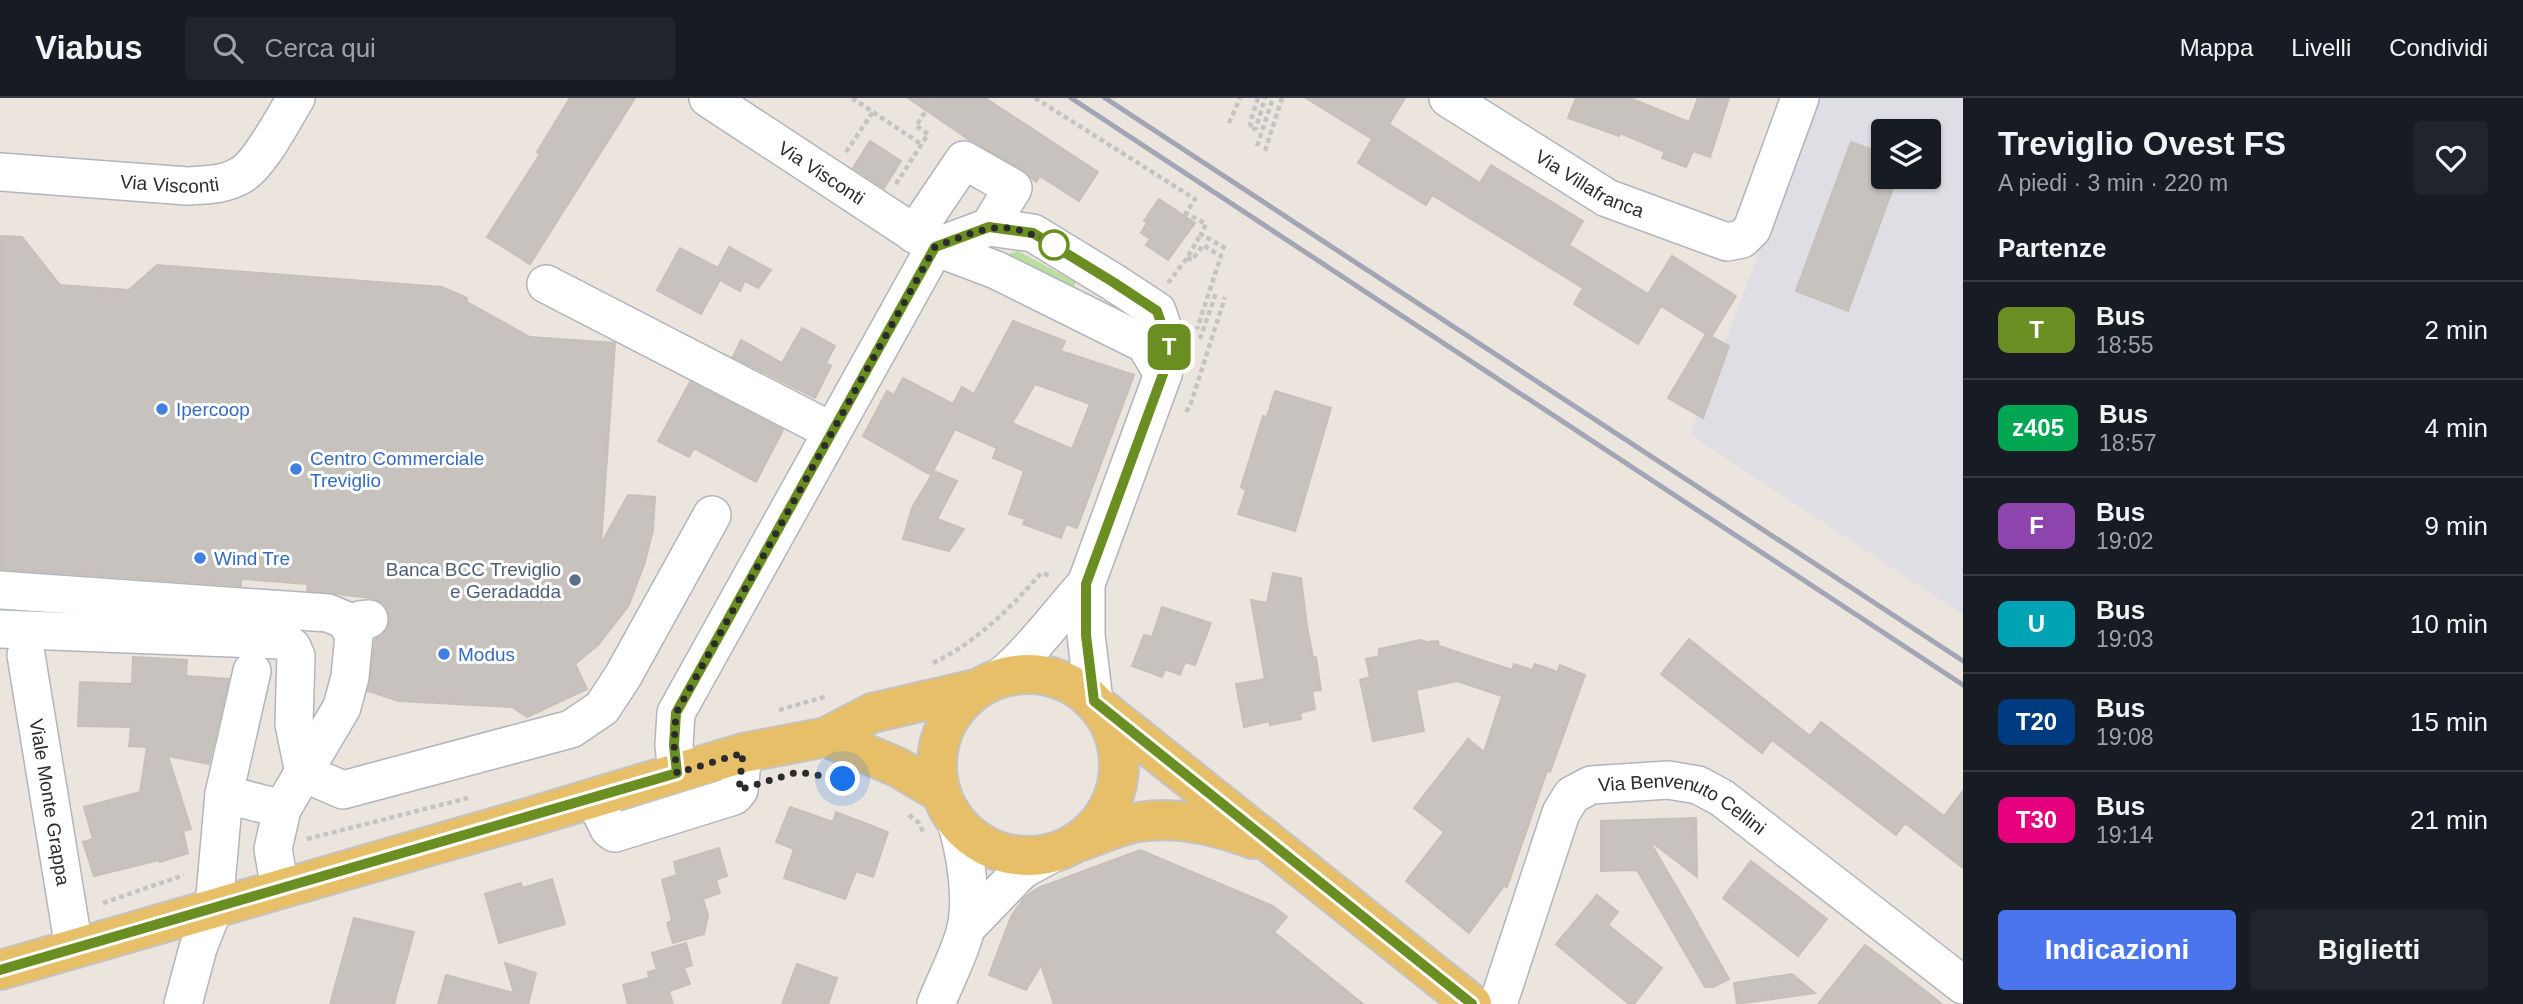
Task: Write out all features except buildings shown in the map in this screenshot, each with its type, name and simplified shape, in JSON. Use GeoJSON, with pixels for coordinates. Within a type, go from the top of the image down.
{"type":"FeatureCollection","features":[{"type":"Feature","properties":{"kind":"main road"},"geometry":{"type":"LineString","coordinates":[[0,970],[71,932],[214,907],[743,753],[825,737],[872,713],[1023,673],[1047,675],[1074,685],[1472,1004]]}},
{"type":"Feature","properties":{"kind":"main road"},"geometry":{"type":"LineString","coordinates":[[942,819],[937,766],[941,736],[952,714],[988,683]]}},
{"type":"Feature","properties":{"kind":"main road"},"geometry":{"type":"LineString","coordinates":[[1067,847],[1097,825],[1112,801],[1119,773],[1117,744],[1109,721],[1096,703]]}},
{"type":"Feature","properties":{"kind":"main road"},"geometry":{"type":"LineString","coordinates":[[825,737],[897,767],[942,819],[998,851],[1028,856],[1067,847],[1138,822],[1183,820],[1221,827],[1274,847]]}},
{"type":"Feature","properties":{"kind":"street","name":"Via Visconti"},"geometry":{"type":"LineString","coordinates":[[0,172],[187,186],[217,184],[243,174],[267,146],[296,98]]}},
{"type":"Feature","properties":{"kind":"street","name":"Via Visconti"},"geometry":{"type":"LineString","coordinates":[[708,98],[925,240],[996,270],[1145,344],[1163,374]]}},
{"type":"Feature","properties":{"kind":"street","name":"Via Villafranca"},"geometry":{"type":"LineString","coordinates":[[1448,98],[1607,198],[1727,242],[1742,239],[1752,229],[1800,98]]}},
{"type":"Feature","properties":{"kind":"street"},"geometry":{"type":"LineString","coordinates":[[677,773],[674,745],[676,713],[831,431],[964,160],[1013,188],[1000,238],[993,253],[996,270]]}},
{"type":"Feature","properties":{"kind":"street"},"geometry":{"type":"LineString","coordinates":[[925,240],[1003,228],[1033,233],[1157,311],[1169,346],[1163,374],[1086,584],[1086,635],[1096,703]]}},
{"type":"Feature","properties":{"kind":"street"},"geometry":{"type":"LineString","coordinates":[[546,285],[831,431]]}},
{"type":"Feature","properties":{"kind":"street"},"geometry":{"type":"LineString","coordinates":[[304,773],[343,790],[571,729],[602,708],[712,515]]}},
{"type":"Feature","properties":{"kind":"street"},"geometry":{"type":"LineString","coordinates":[[988,683],[1023,659],[1086,584]]}},
{"type":"Feature","properties":{"kind":"street"},"geometry":{"type":"LineString","coordinates":[[0,590],[328,613],[363,627],[342,707],[282,809],[273,849],[280,889]]}},
{"type":"Feature","properties":{"kind":"street"},"geometry":{"type":"LineString","coordinates":[[0,629],[282,640],[292,647],[296,656],[294,724],[304,773]]}},
{"type":"Feature","properties":{"kind":"street","name":"Viale Monte Grappa"},"geometry":{"type":"LineString","coordinates":[[26,655],[71,932]]}},
{"type":"Feature","properties":{"kind":"street"},"geometry":{"type":"LineString","coordinates":[[183,1004],[198,948],[214,907],[224,794],[251,671]]}},
{"type":"Feature","properties":{"kind":"street"},"geometry":{"type":"LineString","coordinates":[[594,798],[609,829],[615,833],[734,796],[739,790],[743,753]]}},
{"type":"Feature","properties":{"kind":"street","name":"Via Benvenuto Cellini"},"geometry":{"type":"LineString","coordinates":[[1498,1004],[1561,813],[1572,795],[1591,785],[1668,780],[1698,785],[1722,798],[1963,985]]}},
{"type":"Feature","properties":{"kind":"street"},"geometry":{"type":"LineString","coordinates":[[224,794],[282,809]]}},
{"type":"Feature","properties":{"kind":"street"},"geometry":{"type":"LineString","coordinates":[[936,1004],[966,928],[968,890],[965,854],[942,819]]}},
{"type":"Feature","properties":{"kind":"street"},"geometry":{"type":"LineString","coordinates":[[966,928],[1022,870],[1067,847]]}},
{"type":"Feature","properties":{"kind":"path"},"geometry":{"type":"LineString","coordinates":[[852,98],[921,144]]}},
{"type":"Feature","properties":{"kind":"path"},"geometry":{"type":"LineString","coordinates":[[895,186],[928,134],[916,126],[934,98]]}},
{"type":"Feature","properties":{"kind":"path"},"geometry":{"type":"LineString","coordinates":[[1035,98],[1195,199],[1186,213],[1206,225],[1187,258],[1192,260],[1203,245],[1221,256],[1195,344],[1216,293]]}},
{"type":"Feature","properties":{"kind":"path"},"geometry":{"type":"LineString","coordinates":[[1229,123],[1240,98]]}},
{"type":"Feature","properties":{"kind":"path"},"geometry":{"type":"LineString","coordinates":[[1258,98],[1250,123],[1252,130],[1256,128],[1265,98]]}},
{"type":"Feature","properties":{"kind":"path"},"geometry":{"type":"LineString","coordinates":[[1257,146],[1273,98]]}},
{"type":"Feature","properties":{"kind":"path"},"geometry":{"type":"LineString","coordinates":[[1265,151],[1282,98]]}},
{"type":"Feature","properties":{"kind":"path"},"geometry":{"type":"LineString","coordinates":[[834,147],[845,154],[873,112]]}},
{"type":"Feature","properties":{"kind":"path"},"geometry":{"type":"LineString","coordinates":[[1201,234],[1228,250]]}},
{"type":"Feature","properties":{"kind":"path"},"geometry":{"type":"LineString","coordinates":[[1184,415],[1191,403],[1225,298]]}},
{"type":"Feature","properties":{"kind":"path"},"geometry":{"type":"LineString","coordinates":[[902,809],[919,823],[942,819]]}},
{"type":"Feature","properties":{"kind":"path"},"geometry":{"type":"LineString","coordinates":[[71,932],[193,872]]}},
{"type":"Feature","properties":{"kind":"shaded area"},"geometry":{"type":"Polygon","coordinates":[[[1818,98],[1963,98],[1963,615],[1690,434],[1818,98]]]}},
{"type":"Feature","properties":{"kind":"green space"},"geometry":{"type":"Polygon","coordinates":[[[1018,251],[1076,282],[1072,290],[1011,258],[1009,254],[1018,251]]]}},
{"type":"Feature","properties":{"kind":"railway"},"geometry":{"type":"LineString","coordinates":[[1071,98],[1963,685]]}},
{"type":"Feature","properties":{"kind":"railway"},"geometry":{"type":"LineString","coordinates":[[1105,98],[1963,661]]}},
{"type":"Feature","properties":{"kind":"bus line","name":"T"},"geometry":{"type":"LineString","coordinates":[[0,970],[677,773],[674,745],[676,713],[935,247],[989,227],[1033,233],[1157,311],[1169,346],[1163,374],[1086,584],[1086,635],[1094,701],[1472,1004]]}},
{"type":"Feature","properties":{"kind":"place","name":"Ipercoop"},"geometry":{"type":"Point","coordinates":[162,409]}},
{"type":"Feature","properties":{"kind":"place","name":"Centro Commerciale Treviglio"},"geometry":{"type":"Point","coordinates":[296,469]}},
{"type":"Feature","properties":{"kind":"place","name":"Wind Tre"},"geometry":{"type":"Point","coordinates":[200,558]}},
{"type":"Feature","properties":{"kind":"place","name":"Banca BCC Treviglio e Geradadda"},"geometry":{"type":"Point","coordinates":[575,580]}},
{"type":"Feature","properties":{"kind":"place","name":"Modus"},"geometry":{"type":"Point","coordinates":[444,654]}},
{"type":"Feature","properties":{"kind":"route"},"geometry":{"type":"LineString","coordinates":[[843,779],[797,772],[739,790],[743,753],[677,773],[674,745],[676,713],[935,247],[989,227],[1033,233],[1056,247],[1054,245]]}}]}
